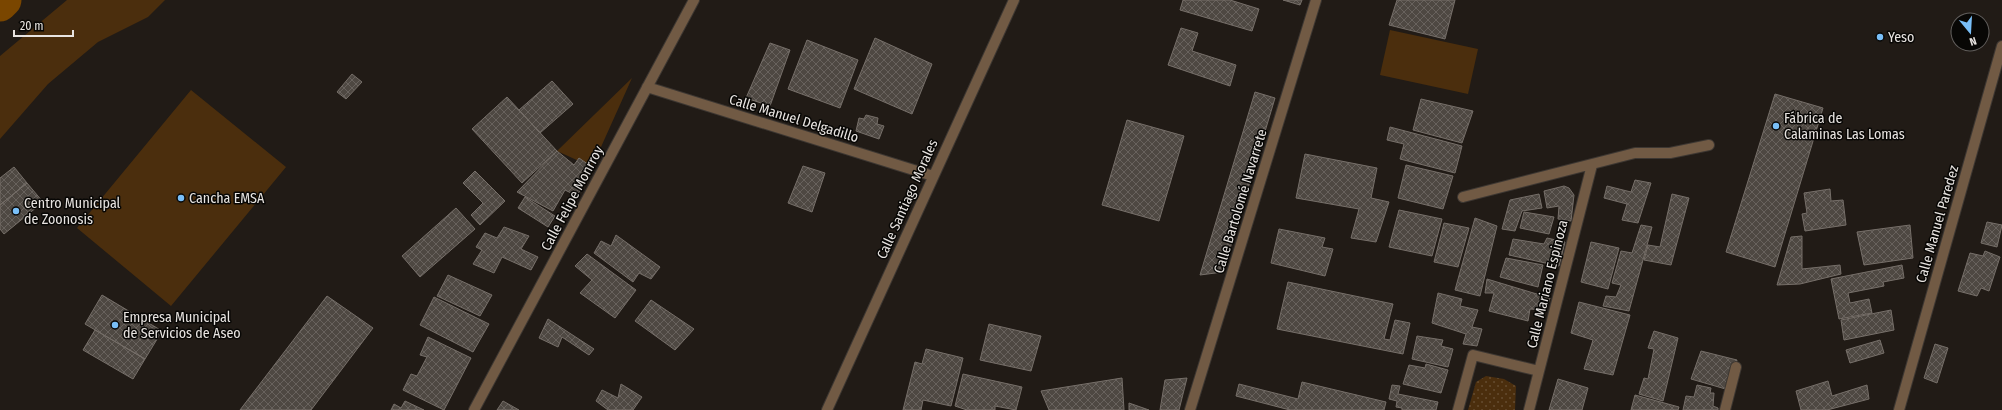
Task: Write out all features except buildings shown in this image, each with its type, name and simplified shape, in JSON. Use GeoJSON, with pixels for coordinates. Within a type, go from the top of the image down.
{"type":"FeatureCollection","features":[{"type":"Feature","properties":{"kind":"street","name":"Calle Felipe Monrroy"},"geometry":{"type":"LineString","coordinates":[[474,410],[694,0]]}},
{"type":"Feature","properties":{"kind":"street","name":"Calle Santiago Morales"},"geometry":{"type":"LineString","coordinates":[[827,410],[1014,0]]}},
{"type":"Feature","properties":{"kind":"street","name":"Calle Bartolomé Navarrete"},"geometry":{"type":"LineString","coordinates":[[1190,410],[1316,0]]}},
{"type":"Feature","properties":{"kind":"street","name":"Calle Manuel Paredez"},"geometry":{"type":"LineString","coordinates":[[1899,410],[2002,46]]}},
{"type":"Feature","properties":{"kind":"street","name":"Calle Manuel Delgadillo"},"geometry":{"type":"LineString","coordinates":[[647,87],[933,176]]}},
{"type":"Feature","properties":{"kind":"street"},"geometry":{"type":"LineString","coordinates":[[1463,197],[1635,153],[1670,152],[1709,145]]}},
{"type":"Feature","properties":{"kind":"street","name":"Calle Mariano Espinoza"},"geometry":{"type":"LineString","coordinates":[[1529,410],[1592,165]]}},
{"type":"Feature","properties":{"kind":"street"},"geometry":{"type":"LineString","coordinates":[[1458,410],[1472,355],[1539,372]]}},
{"type":"Feature","properties":{"kind":"street"},"geometry":{"type":"LineString","coordinates":[[1725,410],[1736,367]]}},
{"type":"Feature","properties":{"kind":"shaded area"},"geometry":{"type":"Polygon","coordinates":[[[67,0],[165,0],[148,17],[98,42],[48,84],[0,139],[0,56],[67,0]]]}},
{"type":"Feature","properties":{"kind":"shaded area"},"geometry":{"type":"Polygon","coordinates":[[[1390,30],[1478,49],[1468,94],[1380,75],[1390,30]]]}},
{"type":"Feature","properties":{"kind":"shaded area"},"geometry":{"type":"Polygon","coordinates":[[[632,78],[592,167],[557,151],[632,78]]]}},
{"type":"Feature","properties":{"kind":"shaded area","name":"Cancha EMSA"},"geometry":{"type":"Polygon","coordinates":[[[191,90],[286,167],[171,306],[77,228],[191,90]]]}},
{"type":"Feature","properties":{"kind":"shaded area"},"geometry":{"type":"Polygon","coordinates":[[[1486,376],[1504,379],[1516,386],[1515,410],[1468,410],[1476,382],[1486,376]]]}},
{"type":"Feature","properties":{"kind":"waterway"},"geometry":{"type":"LineString","coordinates":[[0,4],[4,0]]}},
{"type":"Feature","properties":{"kind":"place","name":"Yeso"},"geometry":{"type":"Point","coordinates":[1880,37]}},
{"type":"Feature","properties":{"kind":"place","name":"Fábrica de Calaminas Las Lomas"},"geometry":{"type":"Point","coordinates":[1776,126]}},
{"type":"Feature","properties":{"kind":"place","name":"Cancha EMSA"},"geometry":{"type":"Point","coordinates":[181,198]}},
{"type":"Feature","properties":{"kind":"place","name":"Centro Municipal de Zoonosis"},"geometry":{"type":"Point","coordinates":[16,211]}},
{"type":"Feature","properties":{"kind":"place","name":"Empresa Municipal de Servicios de Aseo"},"geometry":{"type":"Point","coordinates":[115,325]}}]}
